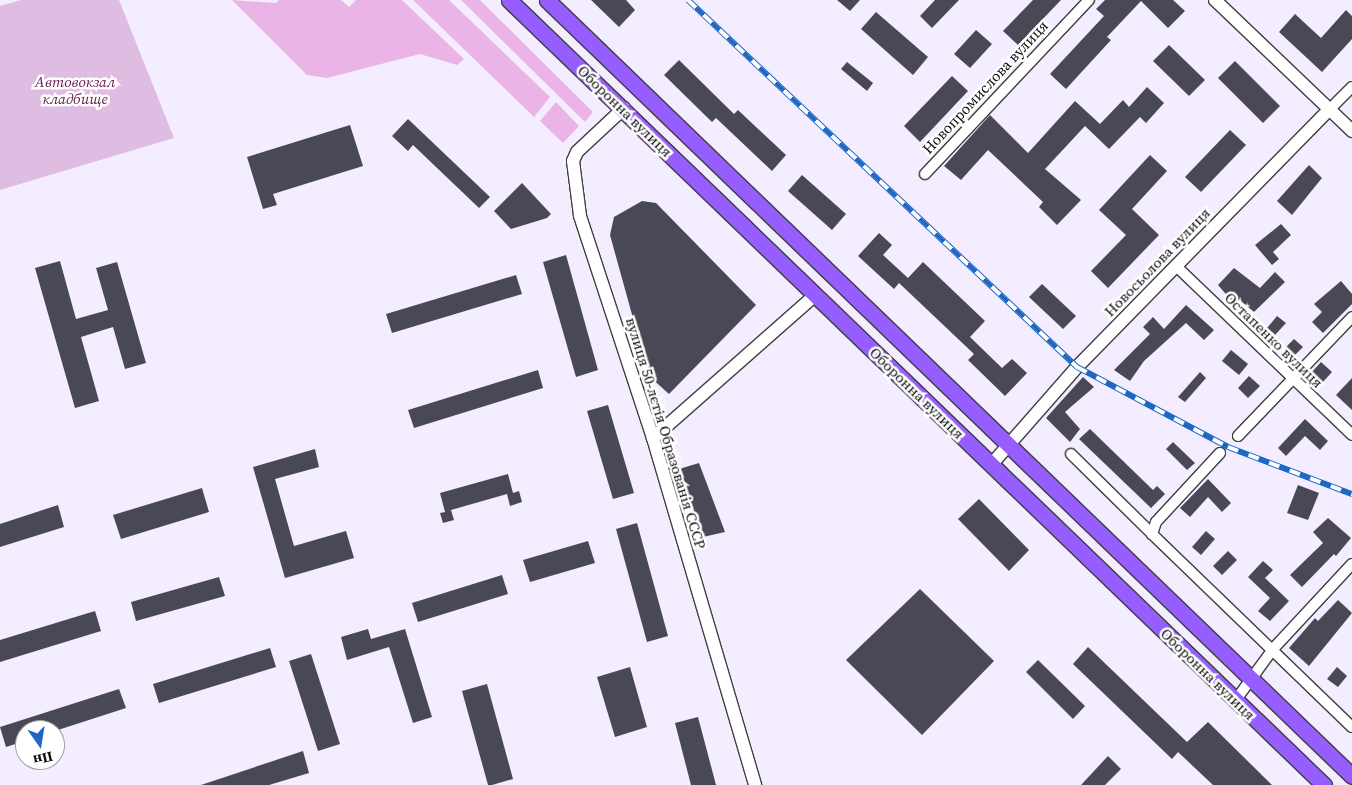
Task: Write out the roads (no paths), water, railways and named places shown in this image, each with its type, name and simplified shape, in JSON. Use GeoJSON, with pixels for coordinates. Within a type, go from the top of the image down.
{"type":"FeatureCollection","features":[{"type":"Feature","properties":{"kind":"main road","name":"Оборонна вулиця"},"geometry":{"type":"LineString","coordinates":[[509,0],[624,108],[815,295],[1324,785]]}},
{"type":"Feature","properties":{"kind":"main road","name":"Оборонна вулиця"},"geometry":{"type":"LineString","coordinates":[[547,0],[1008,448],[1352,776]]}},
{"type":"Feature","properties":{"kind":"street","name":"Новопромислова вулиця"},"geometry":{"type":"LineString","coordinates":[[925,174],[1089,0]]}},
{"type":"Feature","properties":{"kind":"street"},"geometry":{"type":"LineString","coordinates":[[1215,0],[1352,131]]}},
{"type":"Feature","properties":{"kind":"street","name":"Новосьолова вулиця"},"geometry":{"type":"LineString","coordinates":[[991,464],[1008,448],[1077,367],[1352,86]]}},
{"type":"Feature","properties":{"kind":"street","name":"вулиця 50-лєтія Образованія СССР"},"geometry":{"type":"LineString","coordinates":[[624,108],[577,152],[572,172],[580,216],[654,438],[755,785]]}},
{"type":"Feature","properties":{"kind":"street","name":"Остапенко вулиця"},"geometry":{"type":"LineString","coordinates":[[1176,266],[1291,380],[1352,435]]}},
{"type":"Feature","properties":{"kind":"street"},"geometry":{"type":"LineString","coordinates":[[654,438],[815,295]]}},
{"type":"Feature","properties":{"kind":"street"},"geometry":{"type":"LineString","coordinates":[[1238,436],[1352,317]]}},
{"type":"Feature","properties":{"kind":"street"},"geometry":{"type":"LineString","coordinates":[[1152,534],[1156,522],[1220,453]]}},
{"type":"Feature","properties":{"kind":"street"},"geometry":{"type":"LineString","coordinates":[[1071,454],[1352,727]]}},
{"type":"Feature","properties":{"kind":"street"},"geometry":{"type":"LineString","coordinates":[[1235,701],[1273,649],[1352,564]]}},
{"type":"Feature","properties":{"kind":"railway"},"geometry":{"type":"LineString","coordinates":[[688,0],[1077,367],[1228,447],[1352,494]]}},
{"type":"Feature","properties":{"kind":"park label","name":"Автовокзал кладбище"},"geometry":{"type":"Point","coordinates":[75,90]}}]}
